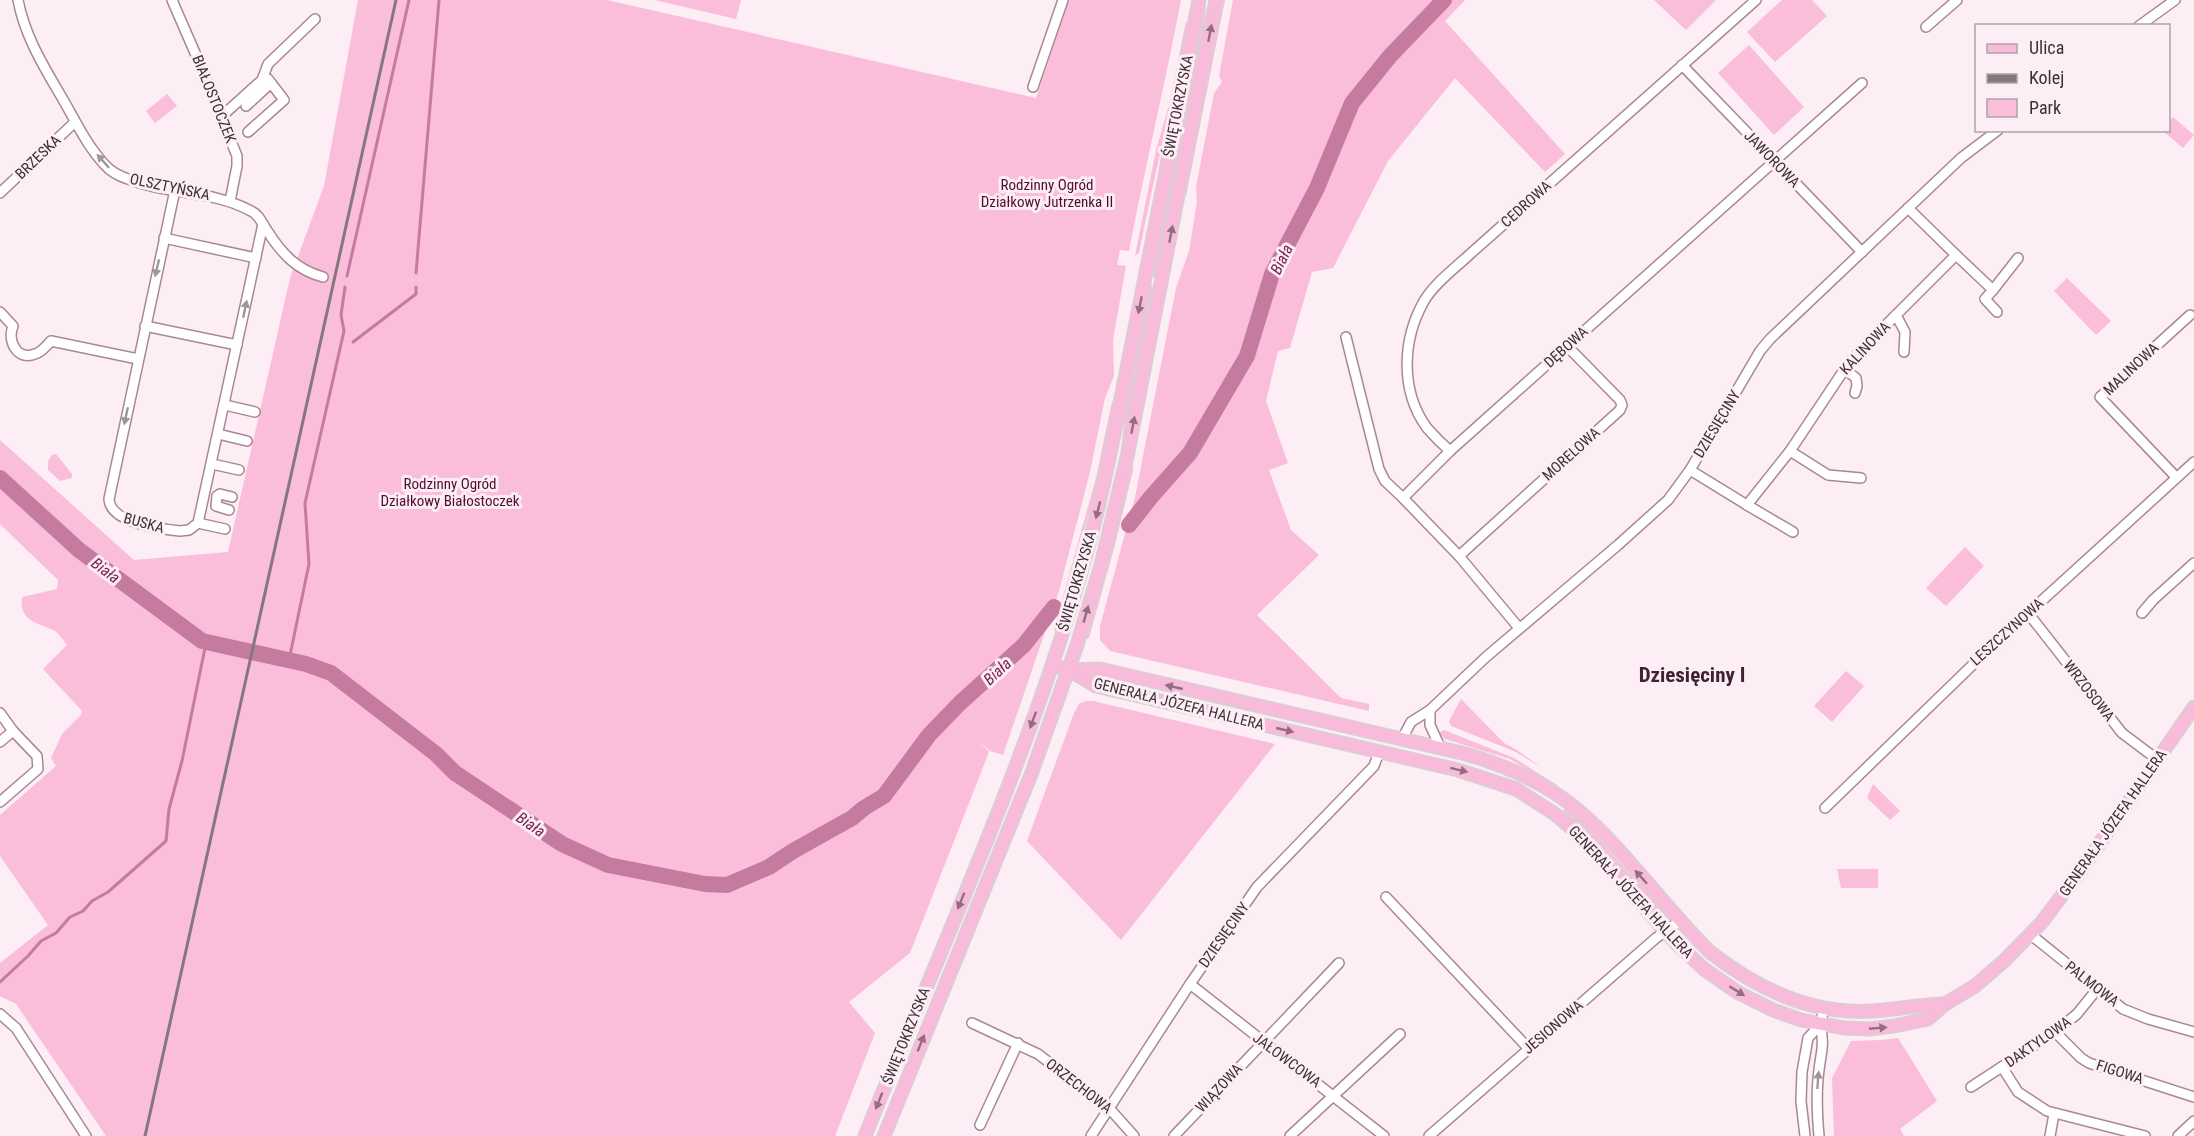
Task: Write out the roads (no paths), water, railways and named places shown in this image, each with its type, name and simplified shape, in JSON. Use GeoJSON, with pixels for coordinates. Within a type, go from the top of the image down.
{"type":"FeatureCollection","features":[{"type":"Feature","properties":{"kind":"main road"},"geometry":{"type":"LineString","coordinates":[[1203,2],[1215,6]]}},
{"type":"Feature","properties":{"kind":"main road","name":"ŚWIĘTOKRZYSKA"},"geometry":{"type":"LineString","coordinates":[[865,1136],[1022,752],[1084,562],[1110,453],[1203,2]]}},
{"type":"Feature","properties":{"kind":"main road","name":"ŚWIĘTOKRZYSKA"},"geometry":{"type":"LineString","coordinates":[[884,1136],[1006,837],[1069,670],[1110,530],[1127,457],[1215,6]]}},
{"type":"Feature","properties":{"kind":"main road"},"geometry":{"type":"LineString","coordinates":[[1110,453],[1127,457]]}},
{"type":"Feature","properties":{"kind":"main road","name":"GENERAŁA JÓZEFA HALLERA"},"geometry":{"type":"LineString","coordinates":[[1052,665],[1069,670],[1096,687],[1379,752],[1485,778],[1516,789],[1555,814],[1583,838],[1665,930],[1704,969],[1737,992],[1773,1010],[1820,1025],[1849,1029],[1894,1026],[1928,1019],[1946,1004],[1975,986],[2004,961],[2030,934],[2081,870],[2194,707]]}},
{"type":"Feature","properties":{"kind":"main road","name":"GENERAŁA JÓZEFA HALLERA"},"geometry":{"type":"LineString","coordinates":[[1069,670],[1100,669],[1402,739],[1509,768],[1564,799],[1588,820],[1710,952],[1746,977],[1778,994],[1824,1008],[1862,1012],[1922,1004],[1946,1004]]}},
{"type":"Feature","properties":{"kind":"main road"},"geometry":{"type":"LineString","coordinates":[[1228,717],[1231,700]]}},
{"type":"Feature","properties":{"kind":"main road"},"geometry":{"type":"LineString","coordinates":[[1555,814],[1564,799]]}},
{"type":"Feature","properties":{"kind":"main road"},"geometry":{"type":"LineString","coordinates":[[1773,1010],[1778,994]]}},
{"type":"Feature","properties":{"kind":"street","name":"OLSZTYŃSKA"},"geometry":{"type":"LineString","coordinates":[[18,0],[28,35],[75,122],[99,158],[115,173],[137,183],[230,201],[255,213],[281,251],[292,262],[323,278]]}},
{"type":"Feature","properties":{"kind":"street","name":"BIAŁOSTOCZEK"},"geometry":{"type":"LineString","coordinates":[[172,0],[238,159],[230,201]]}},
{"type":"Feature","properties":{"kind":"street"},"geometry":{"type":"LineString","coordinates":[[1034,87],[1063,0]]}},
{"type":"Feature","properties":{"kind":"street","name":"CEDROWA"},"geometry":{"type":"LineString","coordinates":[[1450,451],[1427,428],[1410,391],[1407,350],[1413,325],[1425,300],[1469,255],[1756,0]]}},
{"type":"Feature","properties":{"kind":"street"},"geometry":{"type":"LineString","coordinates":[[1926,27],[1957,0]]}},
{"type":"Feature","properties":{"kind":"street"},"geometry":{"type":"LineString","coordinates":[[2141,24],[2167,3],[2175,0]]}},
{"type":"Feature","properties":{"kind":"street"},"geometry":{"type":"LineString","coordinates":[[222,116],[262,80],[265,72],[315,19]]}},
{"type":"Feature","properties":{"kind":"street","name":"JAWOROWA"},"geometry":{"type":"LineString","coordinates":[[1682,65],[1862,252]]}},
{"type":"Feature","properties":{"kind":"street"},"geometry":{"type":"LineString","coordinates":[[248,132],[284,100],[265,72]]}},
{"type":"Feature","properties":{"kind":"street"},"geometry":{"type":"LineString","coordinates":[[246,106],[271,83]]}},
{"type":"Feature","properties":{"kind":"street","name":"DĘBOWA"},"geometry":{"type":"LineString","coordinates":[[1403,498],[1450,451],[1773,160],[1862,83]]}},
{"type":"Feature","properties":{"kind":"street","name":"BRZESKA"},"geometry":{"type":"LineString","coordinates":[[0,193],[75,122]]}},
{"type":"Feature","properties":{"kind":"street","name":"DZIESIĘCINY"},"geometry":{"type":"LineString","coordinates":[[1402,739],[1411,722],[1430,711],[1519,628],[1665,504],[1690,470],[1765,345],[1961,158],[1995,132]]}},
{"type":"Feature","properties":{"kind":"street","name":"BUSKA"},"geometry":{"type":"LineString","coordinates":[[175,190],[109,504],[117,515],[134,522],[180,531],[189,530],[198,523]]}},
{"type":"Feature","properties":{"kind":"street"},"geometry":{"type":"LineString","coordinates":[[1908,208],[1993,290]]}},
{"type":"Feature","properties":{"kind":"street"},"geometry":{"type":"LineString","coordinates":[[225,529],[198,523],[263,224]]}},
{"type":"Feature","properties":{"kind":"street"},"geometry":{"type":"LineString","coordinates":[[164,238],[256,258]]}},
{"type":"Feature","properties":{"kind":"street","name":"KALINOWA"},"geometry":{"type":"LineString","coordinates":[[1748,505],[1790,451],[1844,369],[1956,255]]}},
{"type":"Feature","properties":{"kind":"street"},"geometry":{"type":"LineString","coordinates":[[1997,312],[1985,299],[2018,258]]}},
{"type":"Feature","properties":{"kind":"street"},"geometry":{"type":"LineString","coordinates":[[0,312],[13,326],[11,344],[24,355],[36,354],[51,341],[138,359]]}},
{"type":"Feature","properties":{"kind":"street"},"geometry":{"type":"LineString","coordinates":[[1896,315],[1905,332],[1904,352]]}},
{"type":"Feature","properties":{"kind":"street","name":"MALINOWA"},"geometry":{"type":"LineString","coordinates":[[2176,477],[2100,398],[2190,315]]}},
{"type":"Feature","properties":{"kind":"street"},"geometry":{"type":"LineString","coordinates":[[145,326],[237,345]]}},
{"type":"Feature","properties":{"kind":"street"},"geometry":{"type":"LineString","coordinates":[[1346,337],[1379,469],[1385,481],[1459,556],[1519,628]]}},
{"type":"Feature","properties":{"kind":"street","name":"MORELOWA"},"geometry":{"type":"LineString","coordinates":[[1459,556],[1620,410],[1622,405],[1620,400],[1567,346]]}},
{"type":"Feature","properties":{"kind":"street"},"geometry":{"type":"LineString","coordinates":[[1844,369],[1857,378],[1855,393]]}},
{"type":"Feature","properties":{"kind":"street"},"geometry":{"type":"LineString","coordinates":[[225,405],[255,412]]}},
{"type":"Feature","properties":{"kind":"street"},"geometry":{"type":"LineString","coordinates":[[218,434],[247,441]]}},
{"type":"Feature","properties":{"kind":"street"},"geometry":{"type":"LineString","coordinates":[[1790,451],[1828,475],[1861,478]]}},
{"type":"Feature","properties":{"kind":"street","name":"LESZCZYNOWA"},"geometry":{"type":"LineString","coordinates":[[1825,808],[1928,706],[2194,462]]}},
{"type":"Feature","properties":{"kind":"street"},"geometry":{"type":"LineString","coordinates":[[212,464],[238,470]]}},
{"type":"Feature","properties":{"kind":"street"},"geometry":{"type":"LineString","coordinates":[[1690,470],[1793,532]]}},
{"type":"Feature","properties":{"kind":"street"},"geometry":{"type":"LineString","coordinates":[[229,510],[216,506],[217,498],[220,494],[232,497]]}},
{"type":"Feature","properties":{"kind":"street"},"geometry":{"type":"LineString","coordinates":[[205,495],[217,498]]}},
{"type":"Feature","properties":{"kind":"street"},"geometry":{"type":"LineString","coordinates":[[2142,613],[2165,588],[2194,563]]}},
{"type":"Feature","properties":{"kind":"street","name":"WRZOSOWA"},"geometry":{"type":"LineString","coordinates":[[2028,613],[2122,733],[2131,742],[2158,760]]}},
{"type":"Feature","properties":{"kind":"street"},"geometry":{"type":"LineString","coordinates":[[1430,711],[1430,725],[1441,749]]}},
{"type":"Feature","properties":{"kind":"street"},"geometry":{"type":"LineString","coordinates":[[0,713],[13,731],[37,756],[38,769],[0,802]]}},
{"type":"Feature","properties":{"kind":"street"},"geometry":{"type":"LineString","coordinates":[[0,742],[13,731]]}},
{"type":"Feature","properties":{"kind":"street","name":"DZIESIĘCINY"},"geometry":{"type":"LineString","coordinates":[[1091,1136],[1190,984],[1257,887],[1374,766],[1379,752]]}},
{"type":"Feature","properties":{"kind":"street"},"geometry":{"type":"LineString","coordinates":[[1386,897],[1528,1048]]}},
{"type":"Feature","properties":{"kind":"street","name":"JESIONOWA"},"geometry":{"type":"LineString","coordinates":[[1430,1136],[1665,930],[1680,921]]}},
{"type":"Feature","properties":{"kind":"street","name":"PALMOWA"},"geometry":{"type":"LineString","coordinates":[[2030,934],[2110,999],[2130,1012],[2194,1032]]}},
{"type":"Feature","properties":{"kind":"street","name":"WIĄZOWA"},"geometry":{"type":"LineString","coordinates":[[1174,1136],[1339,963]]}},
{"type":"Feature","properties":{"kind":"street","name":"JAŁOWCOWA"},"geometry":{"type":"LineString","coordinates":[[1190,984],[1384,1136]]}},
{"type":"Feature","properties":{"kind":"street","name":"DAKTYLOWA"},"geometry":{"type":"LineString","coordinates":[[1971,1087],[2055,1032],[2077,1014],[2098,988]]}},
{"type":"Feature","properties":{"kind":"street"},"geometry":{"type":"LineString","coordinates":[[1819,1136],[1819,1071],[1824,1041],[1820,1025],[1824,1008]]}},
{"type":"Feature","properties":{"kind":"street"},"geometry":{"type":"LineString","coordinates":[[0,1014],[16,1028],[86,1136]]}},
{"type":"Feature","properties":{"kind":"street","name":"ORZECHOWA"},"geometry":{"type":"LineString","coordinates":[[972,1023],[1038,1054],[1109,1108],[1134,1136]]}},
{"type":"Feature","properties":{"kind":"street"},"geometry":{"type":"LineString","coordinates":[[1805,1136],[1801,1091],[1804,1060],[1808,1038],[1820,1025]]}},
{"type":"Feature","properties":{"kind":"street","name":"FIGOWA"},"geometry":{"type":"LineString","coordinates":[[2055,1032],[2089,1063],[2194,1097]]}},
{"type":"Feature","properties":{"kind":"street"},"geometry":{"type":"LineString","coordinates":[[1290,1136],[1400,1034]]}},
{"type":"Feature","properties":{"kind":"street"},"geometry":{"type":"LineString","coordinates":[[980,1125],[1018,1043]]}},
{"type":"Feature","properties":{"kind":"street"},"geometry":{"type":"LineString","coordinates":[[2002,1067],[2014,1088],[2021,1095],[2054,1114],[2145,1136]]}},
{"type":"Feature","properties":{"kind":"street"},"geometry":{"type":"LineString","coordinates":[[2050,1136],[2054,1114]]}},
{"type":"Feature","properties":{"kind":"street"},"geometry":{"type":"LineString","coordinates":[[2178,1136],[2194,1121]]}},
{"type":"Feature","properties":{"kind":"street"},"geometry":{"type":"LineString","coordinates":[[1803,1124],[1818,1123]]}},
{"type":"Feature","properties":{"kind":"waterway"},"geometry":{"type":"LineString","coordinates":[[347,276],[409,0]]}},
{"type":"Feature","properties":{"kind":"waterway"},"geometry":{"type":"LineString","coordinates":[[416,273],[439,0]]}},
{"type":"Feature","properties":{"kind":"waterway","name":"Biała"},"geometry":{"type":"LineString","coordinates":[[1129,525],[1190,453],[1247,356],[1272,274],[1317,188],[1352,103],[1390,56],[1444,0]]}},
{"type":"Feature","properties":{"kind":"waterway"},"geometry":{"type":"LineString","coordinates":[[289,660],[309,564],[305,503],[344,331],[341,315],[345,287]]}},
{"type":"Feature","properties":{"kind":"waterway"},"geometry":{"type":"LineString","coordinates":[[353,342],[416,294],[416,287]]}},
{"type":"Feature","properties":{"kind":"waterway","name":"Biała"},"geometry":{"type":"LineString","coordinates":[[0,478],[79,550],[202,641],[306,664],[331,673],[436,754],[455,773],[562,844],[608,865],[705,884],[727,885],[769,867],[852,818],[884,796],[929,735],[960,703],[1024,645],[1054,607]]}},
{"type":"Feature","properties":{"kind":"waterway"},"geometry":{"type":"LineString","coordinates":[[0,982],[41,941],[56,933],[70,917],[83,911],[92,901],[108,892],[166,841],[169,809],[182,761],[206,643]]}},
{"type":"Feature","properties":{"kind":"railway"},"geometry":{"type":"LineString","coordinates":[[145,1136],[396,0]]}},
{"type":"Feature","properties":{"kind":"district","name":"Dziesięciny I"},"geometry":{"type":"Point","coordinates":[1692,675]}},
{"type":"Feature","properties":{"kind":"park label","name":"Rodzinny Ogród Działkowy Jutrzenka II"},"geometry":{"type":"Point","coordinates":[1047,194]}},
{"type":"Feature","properties":{"kind":"park label","name":"Rodzinny Ogród Działkowy Białostoczek"},"geometry":{"type":"Point","coordinates":[450,492]}}]}
